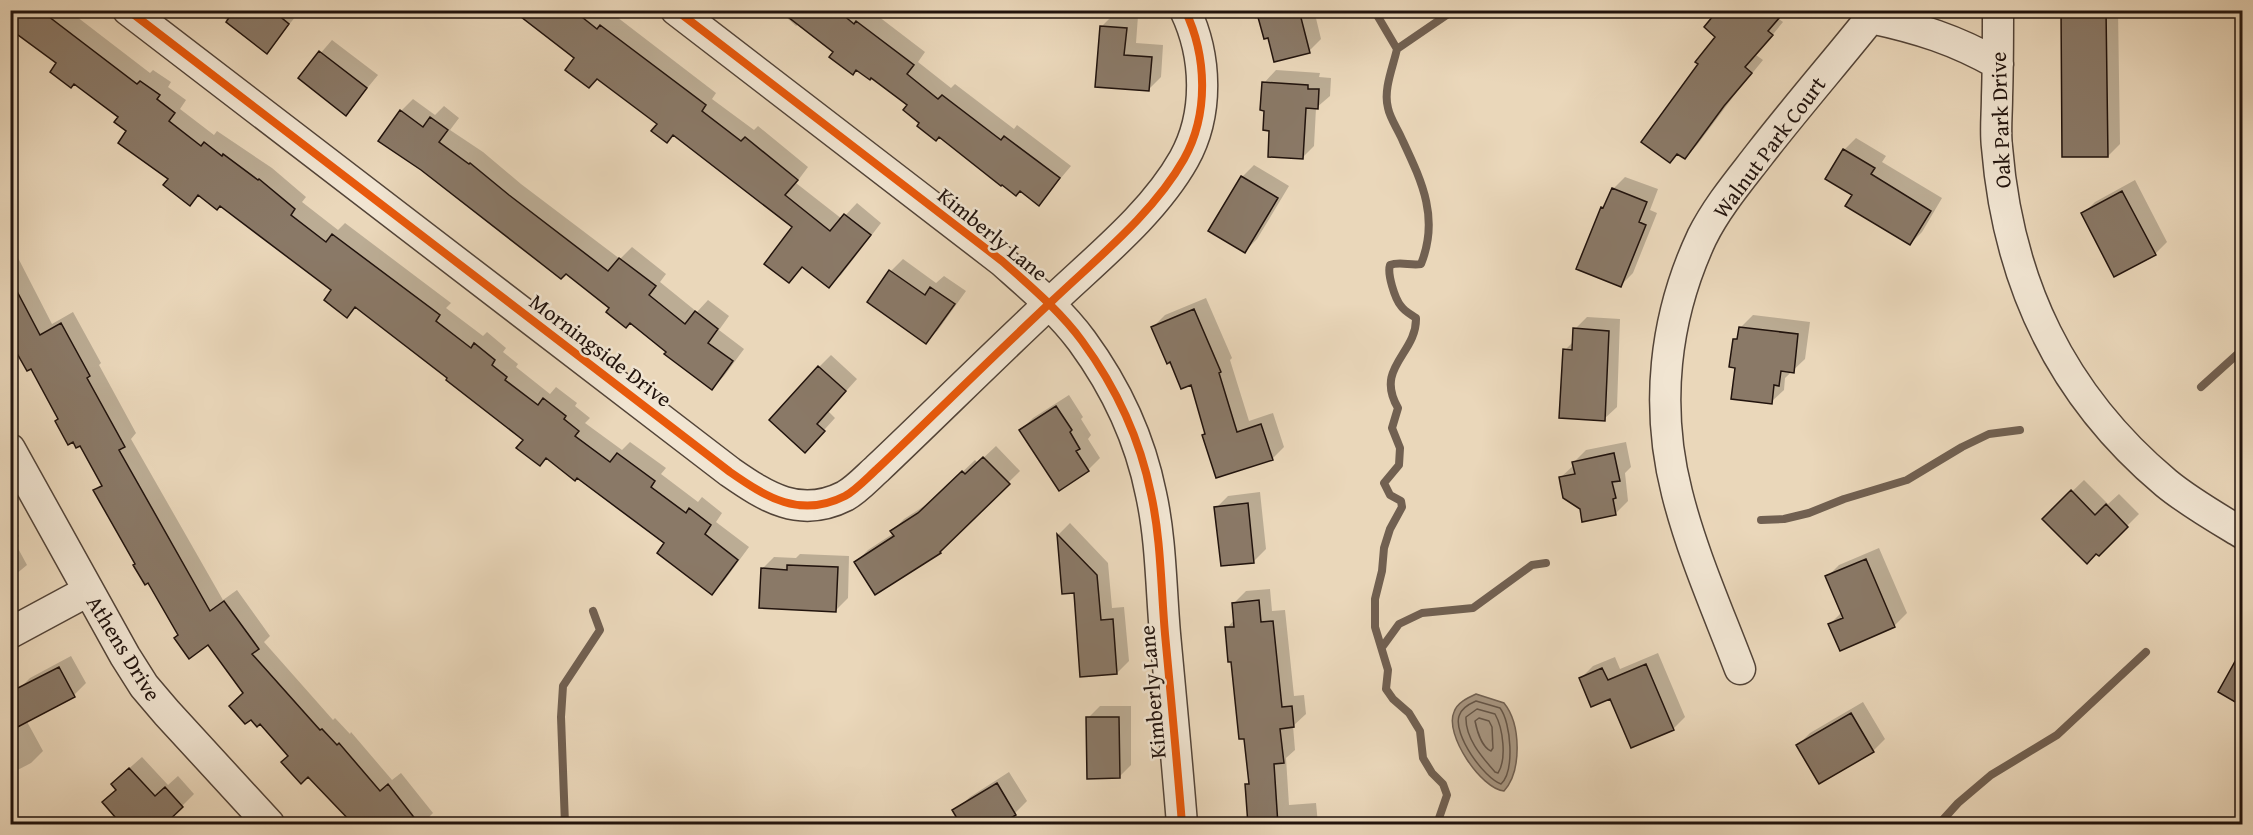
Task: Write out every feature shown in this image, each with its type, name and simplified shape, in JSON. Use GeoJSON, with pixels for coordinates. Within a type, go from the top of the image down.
{"type":"FeatureCollection","features":[{"type":"Feature","properties":{"kind":"street","name":"Morningside Drive"},"geometry":{"type":"LineString","coordinates":[[128,10],[729,472],[757,491],[783,503],[805,506],[824,504],[846,495],[885,461],[1145,210],[1168,183],[1185,158],[1195,133],[1202,85],[1201,58],[1185,10]]}},
{"type":"Feature","properties":{"kind":"street","name":"Kimberly Lane"},"geometry":{"type":"LineString","coordinates":[[676,10],[1002,261],[1049,303],[1082,340],[1120,405],[1139,451],[1151,494],[1157,542],[1176,824]]}},
{"type":"Feature","properties":{"kind":"street","name":"Oak Park Drive"},"geometry":{"type":"LineString","coordinates":[[1998,10],[1996,145],[2004,213],[2019,269],[2038,317],[2065,367],[2093,410],[2127,448],[2168,484],[2242,533]]}},
{"type":"Feature","properties":{"kind":"street","name":"Walnut Park Court"},"geometry":{"type":"LineString","coordinates":[[1740,669],[1677,495],[1668,447],[1664,392],[1669,340],[1682,287],[1703,236],[1729,193],[1874,14],[1945,37],[1969,47],[1998,64]]}},
{"type":"Feature","properties":{"kind":"street","name":"Athens Drive"},"geometry":{"type":"LineString","coordinates":[[10,449],[125,657],[144,686],[252,819]]}},
{"type":"Feature","properties":{"kind":"street"},"geometry":{"type":"LineString","coordinates":[[10,633],[88,591]]}},
{"type":"Feature","properties":{"kind":"water"},"geometry":{"type":"Polygon","coordinates":[[[1476,694],[1504,703],[1514,723],[1516,760],[1514,772],[1504,791],[1495,788],[1475,771],[1459,746],[1454,733],[1452,722],[1455,709],[1463,701],[1476,694]]]}},
{"type":"Feature","properties":{"kind":"building"},"geometry":{"type":"Polygon","coordinates":[[[10,10],[40,10],[137,84],[140,81],[160,95],[157,99],[175,113],[169,121],[201,146],[204,142],[259,179],[295,209],[291,215],[326,242],[332,234],[440,315],[436,321],[471,348],[474,343],[495,360],[492,365],[507,377],[505,380],[538,405],[543,398],[566,416],[564,419],[579,431],[575,436],[610,462],[617,453],[655,481],[651,487],[686,513],[689,508],[711,525],[705,534],[738,560],[712,595],[657,553],[664,543],[577,478],[575,481],[546,458],[540,466],[516,448],[523,440],[355,307],[347,318],[324,300],[331,290],[220,206],[217,210],[198,195],[190,206],[163,185],[168,179],[118,143],[126,131],[114,122],[118,117],[74,84],[71,88],[50,72],[56,63],[10,29],[10,10]]]}},
{"type":"Feature","properties":{"kind":"building"},"geometry":{"type":"Polygon","coordinates":[[[234,10],[272,10],[289,24],[267,54],[226,22],[234,10]]]}},
{"type":"Feature","properties":{"kind":"building"},"geometry":{"type":"Polygon","coordinates":[[[512,10],[573,10],[597,29],[600,25],[706,105],[702,111],[741,141],[745,137],[798,180],[785,195],[830,231],[844,214],[871,235],[829,288],[802,267],[789,283],[764,264],[792,227],[673,135],[667,143],[651,131],[657,124],[597,79],[589,88],[565,70],[574,58],[512,10]]]}},
{"type":"Feature","properties":{"kind":"building"},"geometry":{"type":"Polygon","coordinates":[[[779,10],[837,10],[854,24],[856,21],[914,65],[907,74],[938,99],[942,95],[1001,140],[1004,136],[1060,178],[1039,206],[1020,191],[1016,196],[939,137],[936,141],[917,126],[919,123],[903,110],[907,105],[871,78],[870,80],[856,70],[853,75],[829,57],[833,52],[779,10]]]}},
{"type":"Feature","properties":{"kind":"building"},"geometry":{"type":"Polygon","coordinates":[[[1256,10],[1299,10],[1310,53],[1274,62],[1268,38],[1264,39],[1256,10]]]}},
{"type":"Feature","properties":{"kind":"building"},"geometry":{"type":"Polygon","coordinates":[[[1718,10],[1786,10],[1768,31],[1773,35],[1745,67],[1752,73],[1724,106],[1685,159],[1677,154],[1670,163],[1641,142],[1698,64],[1695,62],[1715,37],[1704,27],[1718,10]]]}},
{"type":"Feature","properties":{"kind":"building"},"geometry":{"type":"Polygon","coordinates":[[[2061,10],[2106,10],[2108,157],[2062,157],[2061,10]]]}},
{"type":"Feature","properties":{"kind":"building"},"geometry":{"type":"Polygon","coordinates":[[[1100,26],[1127,28],[1124,55],[1152,57],[1149,91],[1095,87],[1100,26]]]}},
{"type":"Feature","properties":{"kind":"building"},"geometry":{"type":"Polygon","coordinates":[[[319,51],[367,88],[346,116],[298,78],[319,51]]]}},
{"type":"Feature","properties":{"kind":"building"},"geometry":{"type":"Polygon","coordinates":[[[1262,82],[1308,85],[1308,89],[1319,89],[1318,109],[1306,108],[1303,159],[1268,157],[1269,131],[1263,130],[1264,111],[1260,110],[1262,82]]]}},
{"type":"Feature","properties":{"kind":"building"},"geometry":{"type":"Polygon","coordinates":[[[400,110],[423,127],[430,117],[448,130],[439,142],[470,163],[608,271],[619,258],[656,286],[649,295],[685,324],[695,311],[718,329],[708,343],[733,361],[712,390],[664,354],[666,352],[630,323],[626,328],[606,312],[609,308],[566,274],[561,279],[421,170],[378,141],[400,110]]]}},
{"type":"Feature","properties":{"kind":"building"},"geometry":{"type":"Polygon","coordinates":[[[1843,149],[1875,168],[1871,174],[1931,211],[1910,245],[1845,206],[1852,195],[1825,179],[1843,149]]]}},
{"type":"Feature","properties":{"kind":"building"},"geometry":{"type":"Polygon","coordinates":[[[1241,176],[1278,198],[1245,253],[1208,231],[1241,176]]]}},
{"type":"Feature","properties":{"kind":"building"},"geometry":{"type":"Polygon","coordinates":[[[1612,188],[1647,202],[1639,222],[1646,225],[1621,287],[1576,269],[1601,207],[1603,208],[1612,188]]]}},
{"type":"Feature","properties":{"kind":"building"},"geometry":{"type":"Polygon","coordinates":[[[2122,191],[2156,255],[2114,277],[2081,213],[2122,191]]]}},
{"type":"Feature","properties":{"kind":"building"},"geometry":{"type":"Polygon","coordinates":[[[889,270],[925,295],[930,287],[955,304],[926,344],[867,302],[889,270]]]}},
{"type":"Feature","properties":{"kind":"building"},"geometry":{"type":"Polygon","coordinates":[[[10,278],[40,335],[61,323],[90,376],[87,378],[125,447],[119,450],[210,611],[224,601],[259,649],[252,654],[320,730],[322,729],[337,745],[339,743],[380,791],[388,784],[420,825],[354,825],[308,777],[301,784],[281,762],[288,756],[260,724],[257,727],[251,720],[245,724],[229,706],[243,693],[208,645],[189,659],[174,638],[178,635],[148,583],[145,585],[133,565],[135,564],[93,490],[102,486],[80,446],[76,448],[73,442],[68,445],[55,421],[58,419],[31,369],[27,371],[10,341],[10,278]]]}},
{"type":"Feature","properties":{"kind":"building"},"geometry":{"type":"Polygon","coordinates":[[[1194,309],[1221,372],[1219,373],[1237,432],[1261,424],[1273,460],[1216,478],[1202,435],[1205,434],[1191,385],[1181,389],[1170,362],[1167,364],[1151,327],[1194,309]]]}},
{"type":"Feature","properties":{"kind":"building"},"geometry":{"type":"Polygon","coordinates":[[[1739,327],[1798,334],[1794,373],[1781,371],[1779,386],[1774,385],[1772,404],[1731,399],[1735,368],[1729,367],[1733,339],[1737,339],[1739,327]]]}},
{"type":"Feature","properties":{"kind":"building"},"geometry":{"type":"Polygon","coordinates":[[[1573,328],[1609,331],[1605,421],[1559,418],[1563,349],[1572,350],[1573,328]]]}},
{"type":"Feature","properties":{"kind":"building"},"geometry":{"type":"Polygon","coordinates":[[[818,366],[846,391],[817,424],[825,431],[805,453],[769,420],[818,366]]]}},
{"type":"Feature","properties":{"kind":"building"},"geometry":{"type":"Polygon","coordinates":[[[1056,406],[1072,430],[1070,432],[1080,449],[1076,451],[1089,471],[1059,491],[1019,430],[1056,406]]]}},
{"type":"Feature","properties":{"kind":"building"},"geometry":{"type":"Polygon","coordinates":[[[1614,453],[1620,481],[1612,482],[1616,498],[1613,499],[1616,515],[1582,522],[1580,509],[1563,498],[1559,477],[1575,474],[1572,462],[1614,453]]]}},
{"type":"Feature","properties":{"kind":"building"},"geometry":{"type":"Polygon","coordinates":[[[983,457],[1010,484],[941,553],[875,595],[854,562],[894,536],[890,531],[918,513],[962,471],[965,474],[983,457]]]}},
{"type":"Feature","properties":{"kind":"building"},"geometry":{"type":"Polygon","coordinates":[[[2071,490],[2095,515],[2106,504],[2128,527],[2099,556],[2096,554],[2087,564],[2042,519],[2071,490]]]}},
{"type":"Feature","properties":{"kind":"building"},"geometry":{"type":"Polygon","coordinates":[[[1248,503],[1254,563],[1221,566],[1214,507],[1248,503]]]}},
{"type":"Feature","properties":{"kind":"building"},"geometry":{"type":"Polygon","coordinates":[[[1057,534],[1097,575],[1101,620],[1113,619],[1117,674],[1080,677],[1074,593],[1062,594],[1057,534]]]}},
{"type":"Feature","properties":{"kind":"building"},"geometry":{"type":"Polygon","coordinates":[[[1866,559],[1895,627],[1840,651],[1828,624],[1843,618],[1825,576],[1866,559]]]}},
{"type":"Feature","properties":{"kind":"building"},"geometry":{"type":"Polygon","coordinates":[[[787,565],[838,567],[836,612],[759,608],[761,568],[787,570],[787,565]]]}},
{"type":"Feature","properties":{"kind":"building"},"geometry":{"type":"Polygon","coordinates":[[[1259,600],[1261,622],[1273,621],[1282,707],[1292,706],[1294,727],[1280,729],[1284,763],[1274,764],[1278,825],[1248,825],[1245,784],[1249,784],[1244,739],[1239,739],[1225,627],[1234,627],[1232,603],[1259,600]]]}},
{"type":"Feature","properties":{"kind":"building"},"geometry":{"type":"Polygon","coordinates":[[[2242,649],[2242,706],[2218,692],[2242,649]]]}},
{"type":"Feature","properties":{"kind":"building"},"geometry":{"type":"Polygon","coordinates":[[[1646,664],[1674,730],[1631,748],[1610,699],[1591,707],[1579,678],[1602,668],[1608,680],[1646,664]]]}},
{"type":"Feature","properties":{"kind":"building"},"geometry":{"type":"Polygon","coordinates":[[[59,667],[75,697],[10,731],[10,692],[59,667]]]}},
{"type":"Feature","properties":{"kind":"building"},"geometry":{"type":"Polygon","coordinates":[[[1851,713],[1874,752],[1819,784],[1796,745],[1851,713]]]}},
{"type":"Feature","properties":{"kind":"building"},"geometry":{"type":"Polygon","coordinates":[[[1086,717],[1119,717],[1120,778],[1087,779],[1086,717]]]}},
{"type":"Feature","properties":{"kind":"building"},"geometry":{"type":"Polygon","coordinates":[[[129,768],[155,796],[165,787],[183,807],[164,825],[122,825],[102,802],[116,790],[111,784],[129,768]]]}},
{"type":"Feature","properties":{"kind":"building"},"geometry":{"type":"Polygon","coordinates":[[[997,783],[1016,815],[999,825],[961,825],[952,810],[997,783]]]}},
{"type":"Feature","properties":{"kind":"waterway"},"geometry":{"type":"LineString","coordinates":[[1374,10],[1397,49],[1388,86],[1388,108],[1421,184],[1426,199],[1429,230],[1421,264],[1394,264],[1390,265],[1389,269],[1392,286],[1399,303],[1404,310],[1416,318],[1415,331],[1393,371],[1391,382],[1392,394],[1398,408],[1392,428],[1400,448],[1399,465],[1384,483],[1390,495],[1401,501],[1402,507],[1390,529],[1384,548],[1382,571],[1375,599],[1375,627],[1388,670],[1386,689],[1393,699],[1409,713],[1420,731],[1423,758],[1432,773],[1443,784],[1447,795],[1437,824]]}},
{"type":"Feature","properties":{"kind":"waterway"},"geometry":{"type":"LineString","coordinates":[[1397,49],[1454,10]]}},
{"type":"Feature","properties":{"kind":"waterway"},"geometry":{"type":"LineString","coordinates":[[2201,387],[2242,350]]}},
{"type":"Feature","properties":{"kind":"waterway"},"geometry":{"type":"LineString","coordinates":[[1761,520],[1784,519],[1809,513],[1844,499],[1907,480],[1962,447],[1989,434],[2020,430]]}},
{"type":"Feature","properties":{"kind":"waterway"},"geometry":{"type":"LineString","coordinates":[[1383,646],[1399,624],[1422,613],[1473,608],[1532,565],[1546,563]]}},
{"type":"Feature","properties":{"kind":"waterway"},"geometry":{"type":"LineString","coordinates":[[565,824],[561,717],[563,686],[600,630],[593,611]]}},
{"type":"Feature","properties":{"kind":"waterway"},"geometry":{"type":"LineString","coordinates":[[1939,824],[1958,803],[1991,775],[2057,735],[2146,652]]}},
{"type":"Feature","properties":{"kind":"cycle path"},"geometry":{"type":"LineString","coordinates":[[128,10],[730,472],[770,497],[798,505],[829,503],[853,491],[1123,235],[1171,179],[1192,142],[1201,104],[1201,65],[1198,46],[1185,10]]}},
{"type":"Feature","properties":{"kind":"cycle path"},"geometry":{"type":"LineString","coordinates":[[676,10],[1002,261],[1064,319],[1094,358],[1133,433],[1146,473],[1154,511],[1159,546],[1182,824]]}}]}
